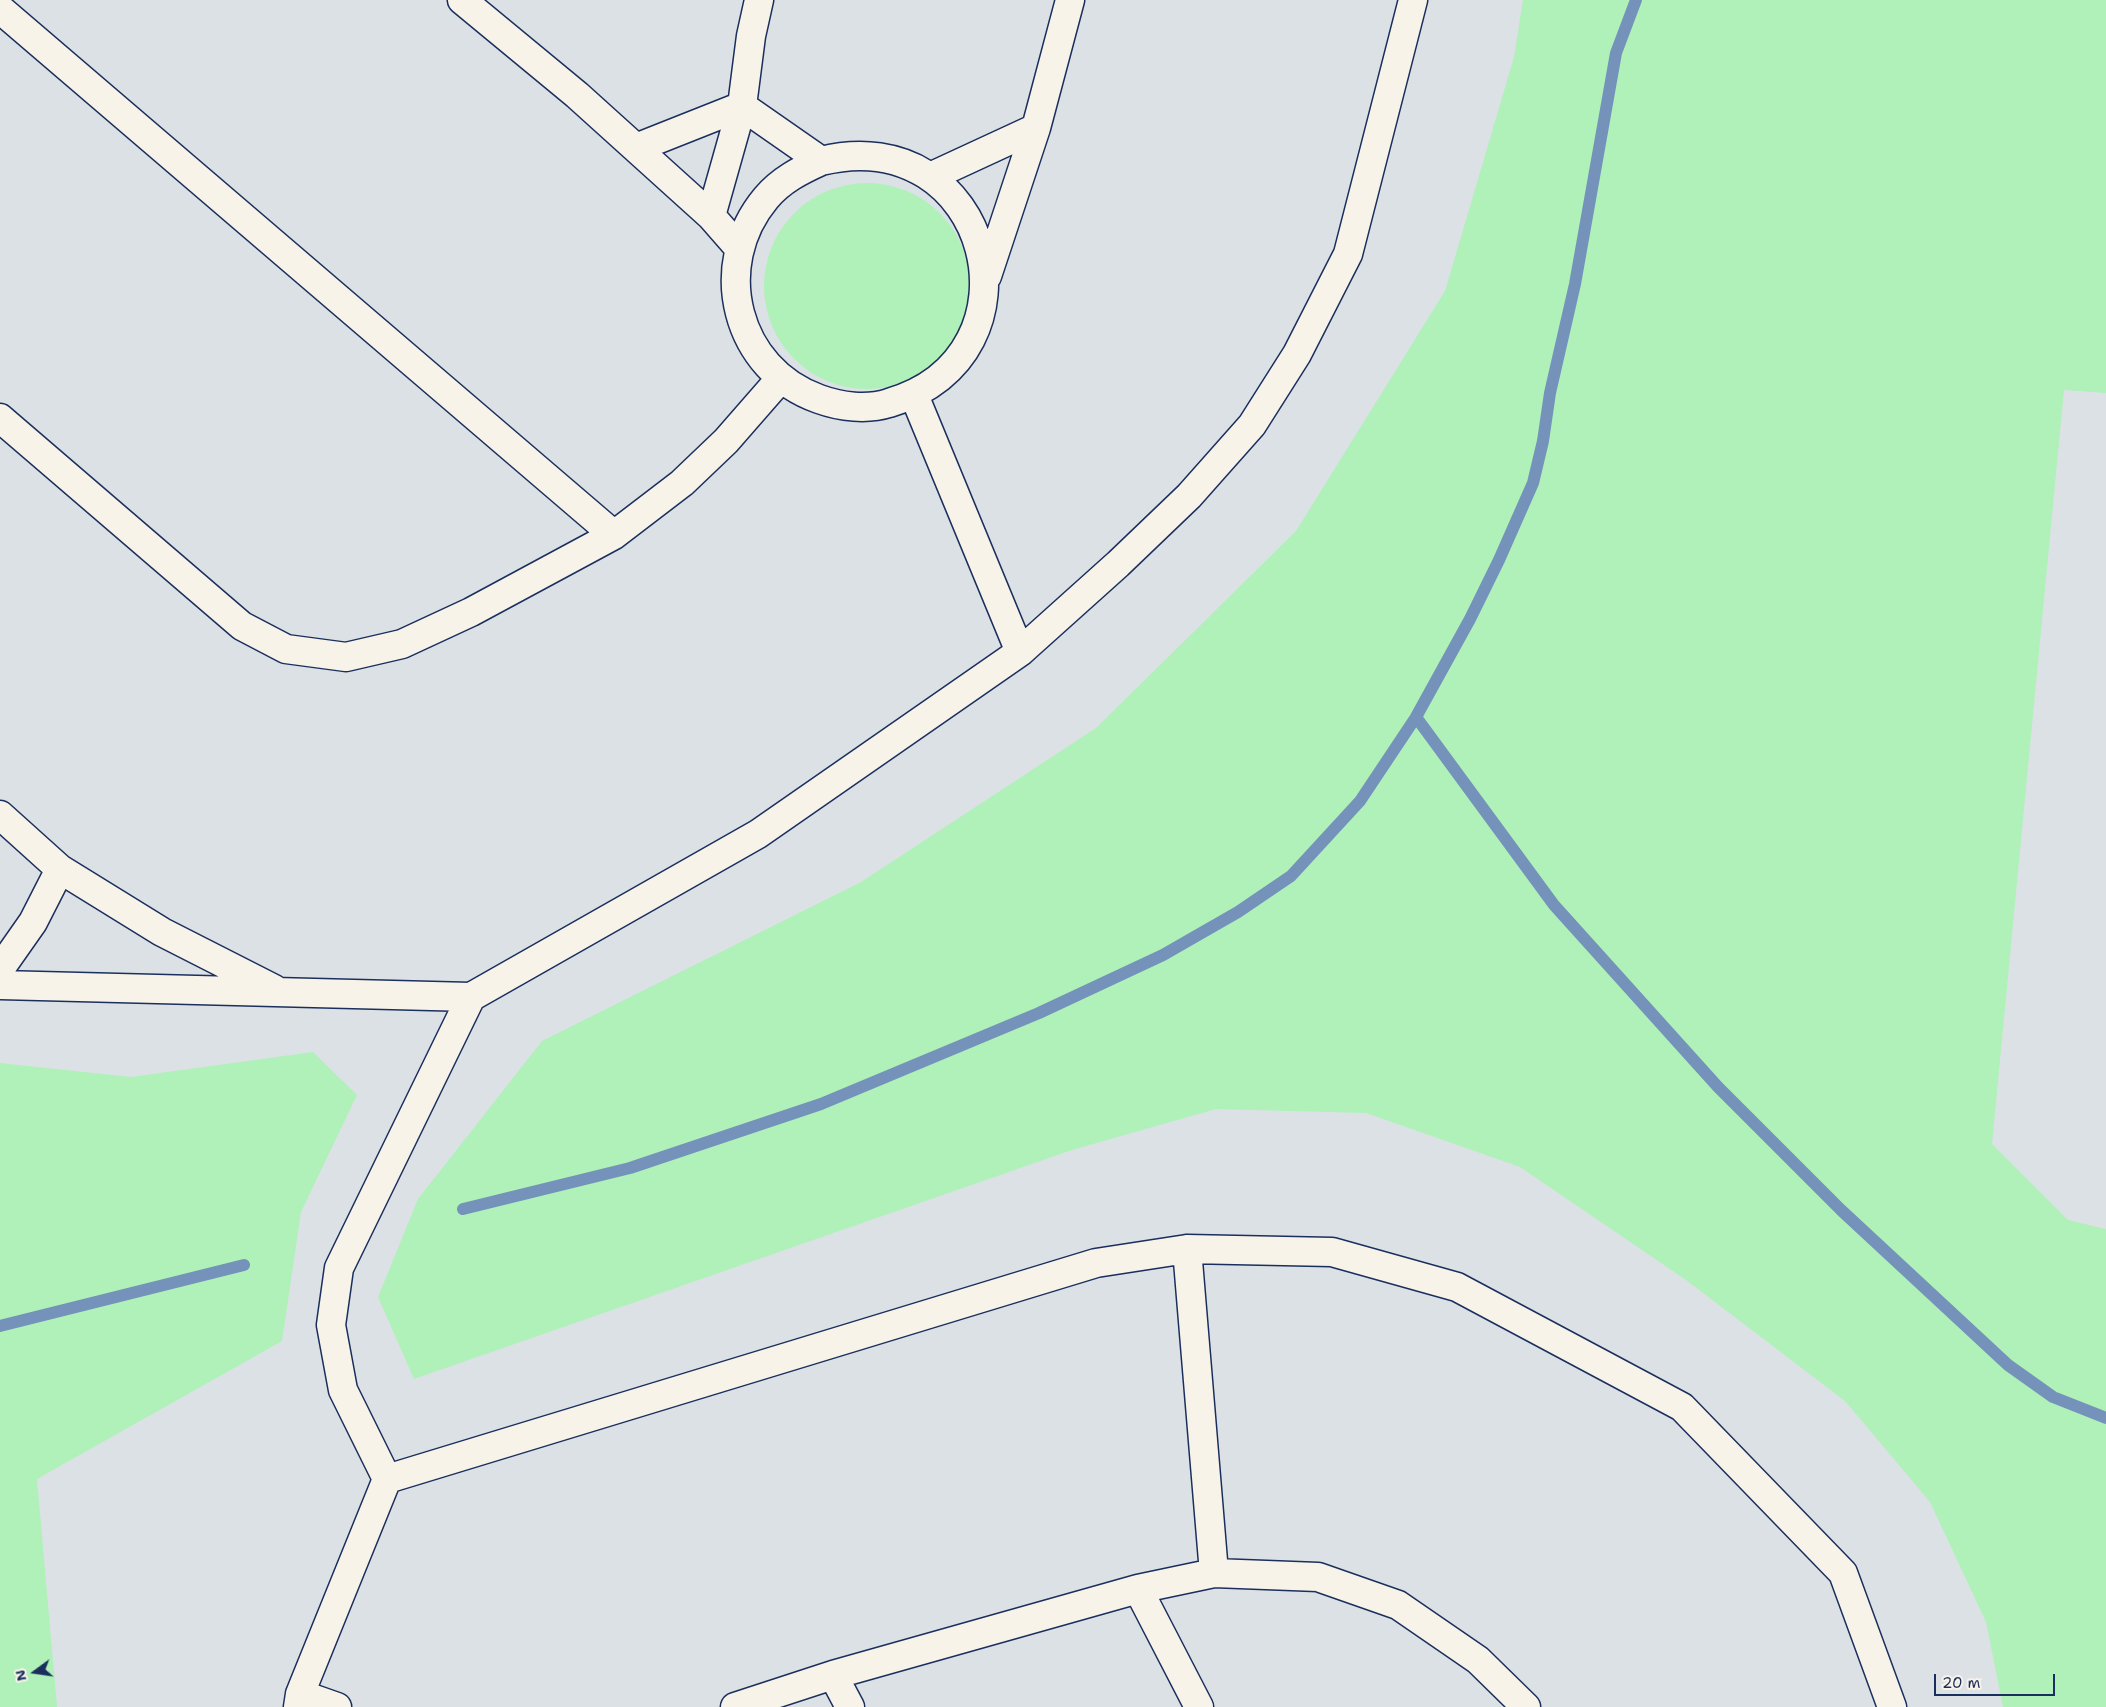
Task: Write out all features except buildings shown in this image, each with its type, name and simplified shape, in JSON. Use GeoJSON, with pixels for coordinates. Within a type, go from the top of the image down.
{"type":"FeatureCollection","features":[{"type":"Feature","properties":{"kind":"street"},"geometry":{"type":"LineString","coordinates":[[462,0],[636,148],[711,216],[740,248]]}},
{"type":"Feature","properties":{"kind":"street"},"geometry":{"type":"LineString","coordinates":[[711,216],[742,106],[751,36],[758,0]]}},
{"type":"Feature","properties":{"kind":"street"},"geometry":{"type":"LineString","coordinates":[[985,282],[980,249],[971,222],[954,197],[930,177],[914,167],[878,157],[840,157],[822,161],[804,168],[787,178],[766,198],[750,221],[740,248],[735,276],[737,305],[746,332],[761,357],[781,378],[804,394],[831,403],[859,407],[887,404],[914,395],[938,380],[958,360],[972,336],[982,309],[985,282],[1036,128],[1070,0]]}},
{"type":"Feature","properties":{"kind":"street"},"geometry":{"type":"LineString","coordinates":[[0,986],[471,997],[758,834],[1020,652],[1118,564],[1189,496],[1252,425],[1297,354],[1348,254],[1413,0]]}},
{"type":"Feature","properties":{"kind":"street"},"geometry":{"type":"LineString","coordinates":[[0,9],[614,535]]}},
{"type":"Feature","properties":{"kind":"street"},"geometry":{"type":"LineString","coordinates":[[636,148],[742,106]]}},
{"type":"Feature","properties":{"kind":"street"},"geometry":{"type":"LineString","coordinates":[[742,106],[822,161]]}},
{"type":"Feature","properties":{"kind":"street"},"geometry":{"type":"LineString","coordinates":[[930,177],[1036,128]]}},
{"type":"Feature","properties":{"kind":"street"},"geometry":{"type":"LineString","coordinates":[[0,418],[242,626],[286,649],[346,657],[402,644],[471,612],[614,535],[682,483],[726,441],[781,378]]}},
{"type":"Feature","properties":{"kind":"street"},"geometry":{"type":"LineString","coordinates":[[914,395],[1020,652]]}},
{"type":"Feature","properties":{"kind":"street"},"geometry":{"type":"LineString","coordinates":[[0,815],[60,869],[162,932],[281,993]]}},
{"type":"Feature","properties":{"kind":"street"},"geometry":{"type":"LineString","coordinates":[[0,969],[33,922],[60,869]]}},
{"type":"Feature","properties":{"kind":"street"},"geometry":{"type":"LineString","coordinates":[[337,1707],[299,1701],[386,1479],[343,1390],[331,1325],[339,1268],[471,997]]}},
{"type":"Feature","properties":{"kind":"street"},"geometry":{"type":"LineString","coordinates":[[386,1479],[1096,1262],[1187,1249],[1332,1252],[1456,1287],[1682,1407],[1843,1573],[1892,1707]]}},
{"type":"Feature","properties":{"kind":"street"},"geometry":{"type":"LineString","coordinates":[[1187,1249],[1214,1573]]}},
{"type":"Feature","properties":{"kind":"street"},"geometry":{"type":"LineString","coordinates":[[735,1707],[833,1675],[1138,1589],[1214,1573],[1318,1577],[1398,1605],[1478,1660],[1526,1707]]}},
{"type":"Feature","properties":{"kind":"street"},"geometry":{"type":"LineString","coordinates":[[1138,1589],[1199,1707]]}},
{"type":"Feature","properties":{"kind":"street"},"geometry":{"type":"LineString","coordinates":[[833,1675],[850,1707]]}},
{"type":"Feature","properties":{"kind":"green space"},"geometry":{"type":"Polygon","coordinates":[[[1523,0],[2106,0],[2106,393],[2064,390],[1992,1144],[2068,1220],[2106,1229],[2106,1707],[2003,1707],[1986,1622],[1930,1502],[1845,1401],[1686,1280],[1520,1167],[1366,1113],[1216,1109],[1072,1150],[414,1379],[378,1297],[418,1199],[542,1041],[861,882],[1096,728],[1296,531],[1445,291],[1514,57],[1523,0]]]}},
{"type":"Feature","properties":{"kind":"green space"},"geometry":{"type":"Polygon","coordinates":[[[857,183],[877,183],[907,190],[933,206],[947,220],[963,246],[970,276],[970,296],[963,326],[947,352],[933,366],[907,382],[877,389],[857,389],[827,382],[801,366],[787,352],[771,326],[764,296],[764,276],[771,246],[787,220],[801,206],[827,190],[857,183]]]}},
{"type":"Feature","properties":{"kind":"green space"},"geometry":{"type":"Polygon","coordinates":[[[313,1052],[357,1095],[301,1212],[282,1341],[37,1479],[57,1707],[0,1707],[0,1063],[131,1077],[313,1052]]]}},
{"type":"Feature","properties":{"kind":"waterway"},"geometry":{"type":"LineString","coordinates":[[463,1209],[630,1168],[821,1104],[1039,1013],[1163,955],[1238,912],[1291,876],[1360,801],[1416,717],[1470,619],[1499,560],[1533,483],[1543,441],[1550,393],[1575,284],[1616,53],[1636,0]]}},
{"type":"Feature","properties":{"kind":"waterway"},"geometry":{"type":"LineString","coordinates":[[1416,717],[1554,905],[1718,1087],[1841,1210],[2008,1365],[2053,1397],[2106,1418]]}},
{"type":"Feature","properties":{"kind":"waterway"},"geometry":{"type":"LineString","coordinates":[[0,1326],[244,1265]]}}]}
